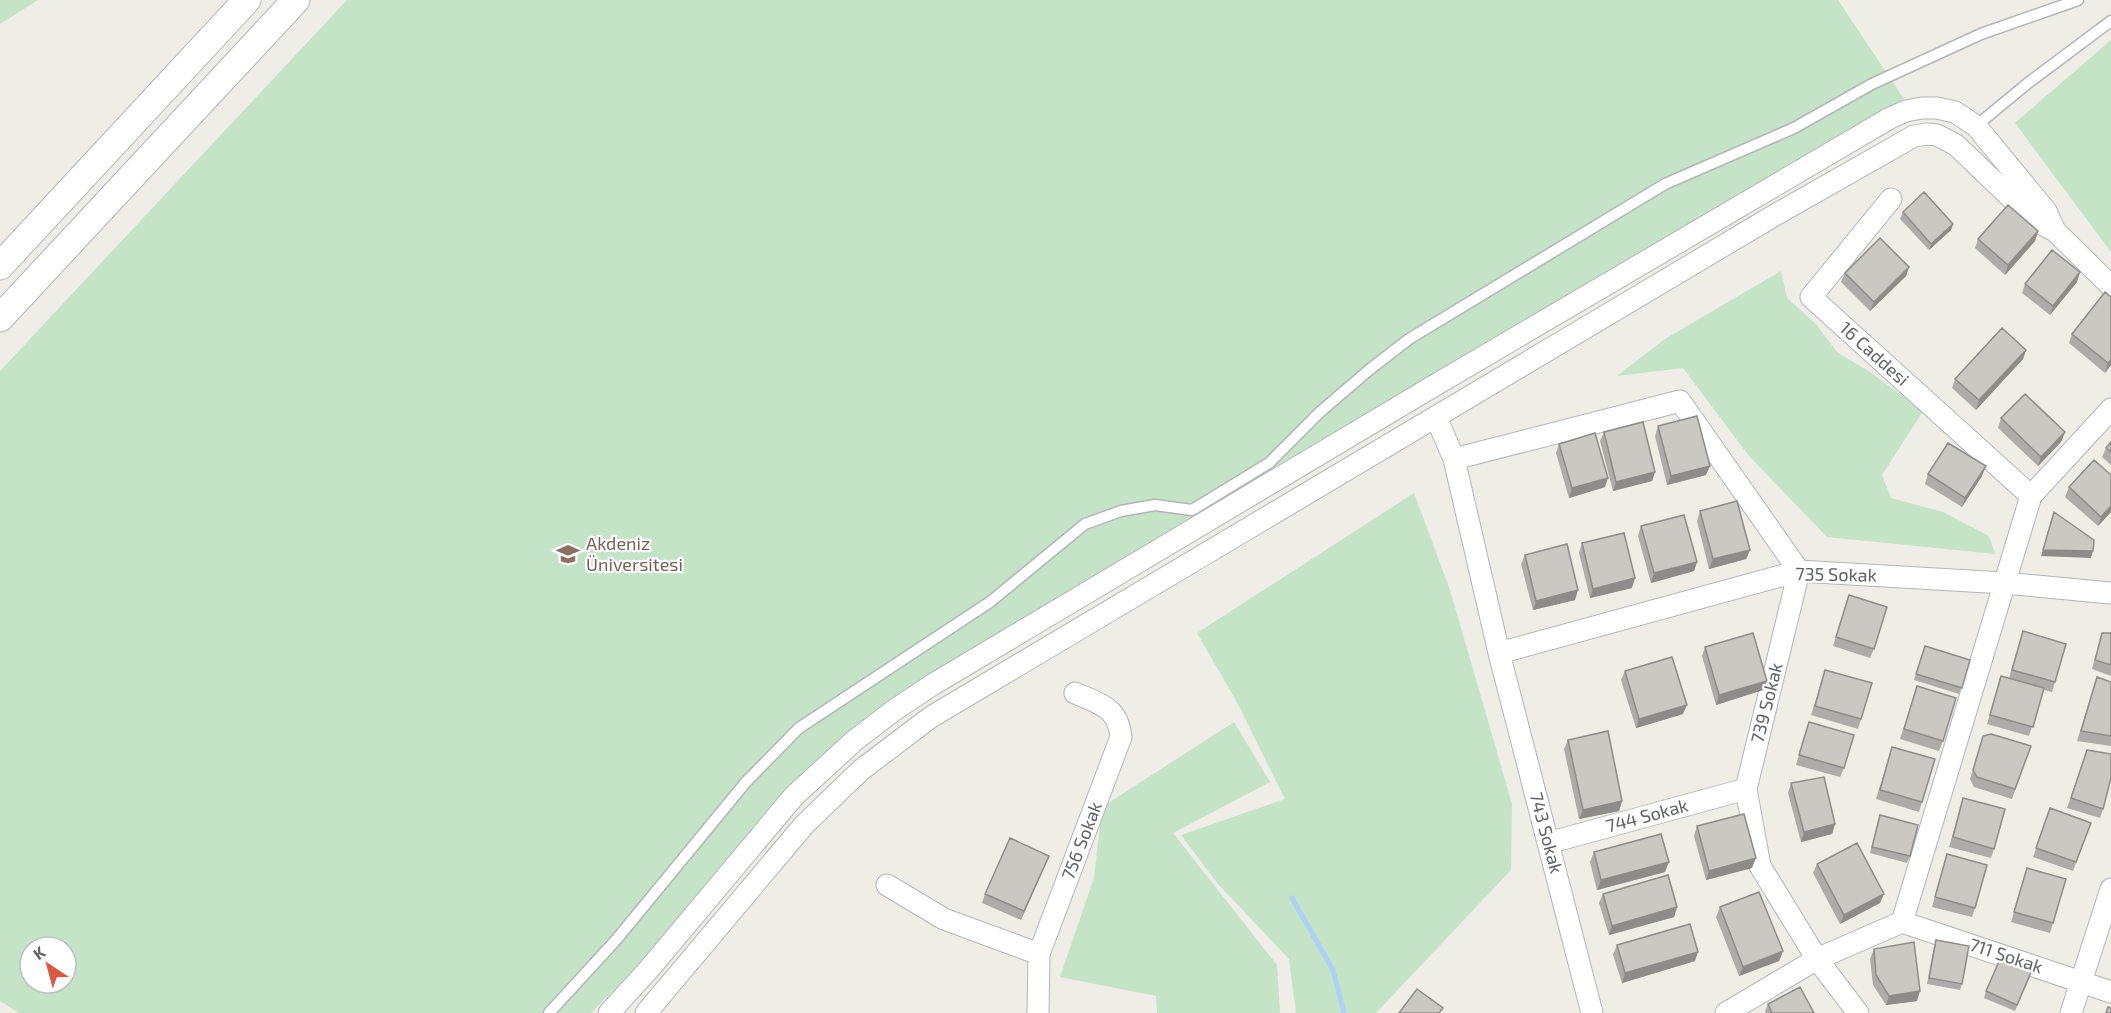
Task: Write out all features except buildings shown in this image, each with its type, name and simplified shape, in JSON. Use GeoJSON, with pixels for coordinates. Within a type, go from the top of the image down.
{"type":"FeatureCollection","features":[{"type":"Feature","properties":{"kind":"street"},"geometry":{"type":"LineString","coordinates":[[0,266],[247,0]]}},
{"type":"Feature","properties":{"kind":"street"},"geometry":{"type":"LineString","coordinates":[[0,318],[296,0]]}},
{"type":"Feature","properties":{"kind":"street"},"geometry":{"type":"LineString","coordinates":[[609,1013],[650,968],[794,796],[854,741],[893,711],[932,685],[1447,378],[1890,118],[1906,111],[1937,108],[1955,112],[1976,126],[2046,211],[2055,231]]}},
{"type":"Feature","properties":{"kind":"street"},"geometry":{"type":"LineString","coordinates":[[648,1012],[804,825],[861,770],[931,717],[1775,215],[1914,136],[1927,134],[1948,139],[2034,220],[2055,231],[2111,286]]}},
{"type":"Feature","properties":{"kind":"street","name":"16 Caddesi"},"geometry":{"type":"LineString","coordinates":[[1891,199],[1811,297],[2031,496]]}},
{"type":"Feature","properties":{"kind":"street"},"geometry":{"type":"LineString","coordinates":[[1454,459],[1680,402],[1799,571]]}},
{"type":"Feature","properties":{"kind":"street"},"geometry":{"type":"LineString","coordinates":[[1726,1013],[1817,959],[1902,922],[2031,496],[2111,409]]}},
{"type":"Feature","properties":{"kind":"street","name":"743 Sokak"},"geometry":{"type":"LineString","coordinates":[[1436,417],[1454,459],[1499,653],[1592,1013]]}},
{"type":"Feature","properties":{"kind":"street","name":"735 Sokak"},"geometry":{"type":"LineString","coordinates":[[1499,653],[1799,571],[2004,583],[2111,593]]}},
{"type":"Feature","properties":{"kind":"street","name":"739 Sokak"},"geometry":{"type":"LineString","coordinates":[[1799,571],[1746,789],[1760,866],[1817,959],[1858,1013]]}},
{"type":"Feature","properties":{"kind":"street","name":"756 Sokak"},"geometry":{"type":"LineString","coordinates":[[1038,1013],[1039,954],[1121,737],[1113,712],[1075,693]]}},
{"type":"Feature","properties":{"kind":"street","name":"744 Sokak"},"geometry":{"type":"LineString","coordinates":[[1548,843],[1746,789]]}},
{"type":"Feature","properties":{"kind":"street"},"geometry":{"type":"LineString","coordinates":[[886,885],[944,919],[1039,954]]}},
{"type":"Feature","properties":{"kind":"street"},"geometry":{"type":"LineString","coordinates":[[2072,1013],[2111,889]]}},
{"type":"Feature","properties":{"kind":"street","name":"711 Sokak"},"geometry":{"type":"LineString","coordinates":[[1902,922],[2111,992]]}},
{"type":"Feature","properties":{"kind":"lane"},"geometry":{"type":"LineString","coordinates":[[549,1013],[616,940],[746,782],[799,728],[990,602],[1085,524],[1121,510],[1155,506],[1192,510],[1269,463],[1320,412],[1409,339],[1665,184],[1794,128],[1872,84],[1981,34],[2078,0]]}},
{"type":"Feature","properties":{"kind":"lane"},"geometry":{"type":"LineString","coordinates":[[1976,126],[2028,83],[2111,21]]}},
{"type":"Feature","properties":{"kind":"green space"},"geometry":{"type":"Polygon","coordinates":[[[0,0],[38,0],[0,24],[0,0]]]}},
{"type":"Feature","properties":{"kind":"green space","name":"Akdeniz Üniversitesi"},"geometry":{"type":"Polygon","coordinates":[[[347,0],[1838,0],[1904,99],[881,706],[807,769],[641,963],[591,1013],[19,1013],[0,1001],[0,371],[347,0]]]}},
{"type":"Feature","properties":{"kind":"green space"},"geometry":{"type":"Polygon","coordinates":[[[2111,40],[2111,252],[2015,123],[2111,40]]]}},
{"type":"Feature","properties":{"kind":"green space"},"geometry":{"type":"Polygon","coordinates":[[[1781,271],[1787,298],[1816,324],[1837,352],[1870,372],[1923,411],[1882,475],[1891,498],[1943,512],[1989,536],[1995,554],[1827,537],[1749,456],[1683,368],[1617,376],[1665,339],[1781,271]]]}},
{"type":"Feature","properties":{"kind":"green space"},"geometry":{"type":"Polygon","coordinates":[[[1414,493],[1450,590],[1512,804],[1511,870],[1376,1013],[1296,1013],[1289,959],[1218,884],[1181,835],[1285,799],[1238,704],[1197,633],[1414,493]]]}},
{"type":"Feature","properties":{"kind":"green space"},"geometry":{"type":"Polygon","coordinates":[[[1234,722],[1270,782],[1173,833],[1277,965],[1280,1013],[1157,1013],[1156,996],[1060,977],[1094,878],[1102,807],[1234,722]]]}},
{"type":"Feature","properties":{"kind":"waterway"},"geometry":{"type":"LineString","coordinates":[[1292,898],[1333,970],[1344,1013]]}},
{"type":"Feature","properties":{"kind":"place","name":"Akdeniz Üniversitesi"},"geometry":{"type":"Point","coordinates":[568,554]}}]}
